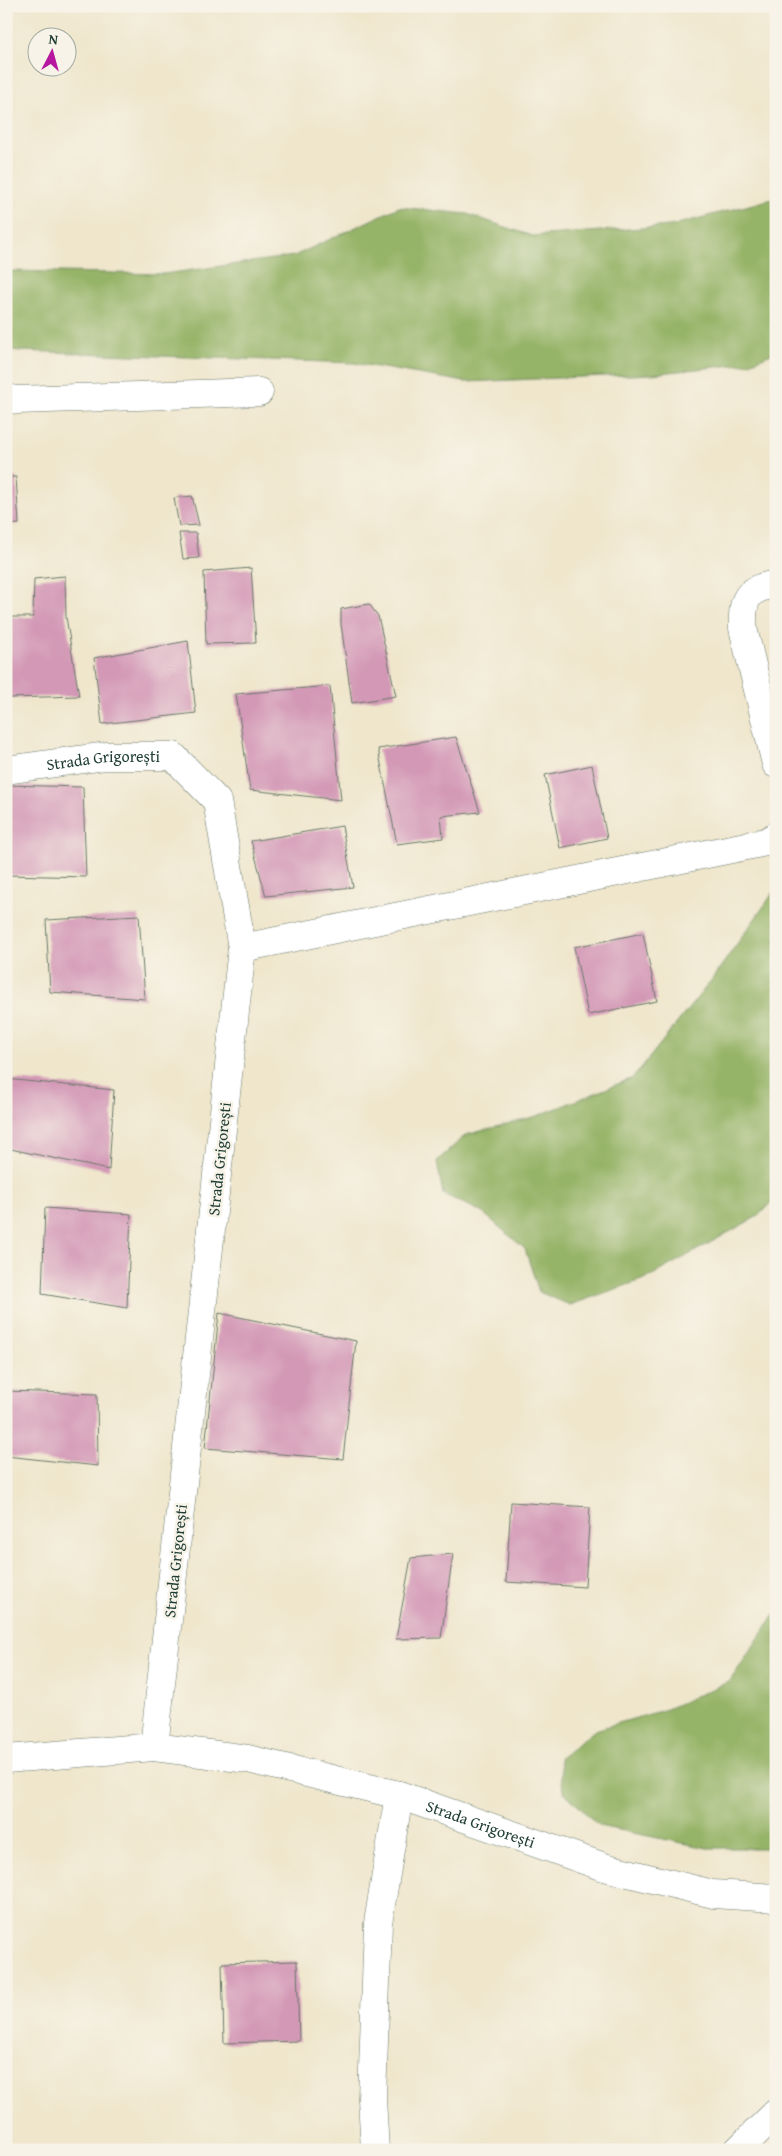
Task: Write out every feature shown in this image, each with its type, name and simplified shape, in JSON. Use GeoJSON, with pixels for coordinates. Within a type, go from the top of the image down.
{"type":"FeatureCollection","features":[{"type":"Feature","properties":{"kind":"street"},"geometry":{"type":"LineString","coordinates":[[6,398],[17,400],[259,392]]}},
{"type":"Feature","properties":{"kind":"street"},"geometry":{"type":"LineString","coordinates":[[776,584],[759,586],[747,597],[743,609],[743,628],[776,764]]}},
{"type":"Feature","properties":{"kind":"street","name":"Strada Grigorești"},"geometry":{"type":"LineString","coordinates":[[6,770],[106,756],[173,756],[216,801],[242,948],[154,1747]]}},
{"type":"Feature","properties":{"kind":"street"},"geometry":{"type":"LineString","coordinates":[[242,948],[766,842],[776,836]]}},
{"type":"Feature","properties":{"kind":"street","name":"Strada Grigorești"},"geometry":{"type":"LineString","coordinates":[[6,1759],[154,1747],[248,1759],[399,1795],[604,1867],[713,1894],[776,1898]]}},
{"type":"Feature","properties":{"kind":"street"},"geometry":{"type":"LineString","coordinates":[[375,2150],[372,2099],[378,1923],[399,1795]]}},
{"type":"Feature","properties":{"kind":"street"},"geometry":{"type":"LineString","coordinates":[[738,2150],[776,2113]]}},
{"type":"Feature","properties":{"kind":"green space"},"geometry":{"type":"Polygon","coordinates":[[[776,198],[776,352],[750,363],[652,374],[466,382],[354,363],[6,349],[6,271],[164,274],[294,256],[399,207],[467,214],[532,236],[670,226],[776,198]]]}},
{"type":"Feature","properties":{"kind":"green space"},"geometry":{"type":"Polygon","coordinates":[[[776,889],[776,1197],[758,1216],[647,1278],[570,1305],[539,1292],[525,1249],[482,1212],[443,1194],[437,1161],[466,1135],[537,1116],[633,1078],[710,982],[776,889]]]}},
{"type":"Feature","properties":{"kind":"green space"},"geometry":{"type":"Polygon","coordinates":[[[776,1612],[776,1848],[707,1848],[599,1826],[563,1791],[560,1758],[595,1730],[667,1709],[730,1681],[776,1612]]]}},
{"type":"Feature","properties":{"kind":"building"},"geometry":{"type":"Polygon","coordinates":[[[6,477],[16,477],[19,524],[6,525],[6,477]]]}},
{"type":"Feature","properties":{"kind":"building"},"geometry":{"type":"Polygon","coordinates":[[[192,496],[199,525],[179,526],[174,498],[192,496]]]}},
{"type":"Feature","properties":{"kind":"building"},"geometry":{"type":"Polygon","coordinates":[[[179,533],[196,533],[199,558],[183,559],[179,533]]]}},
{"type":"Feature","properties":{"kind":"building"},"geometry":{"type":"Polygon","coordinates":[[[251,568],[256,643],[206,644],[204,572],[251,568]]]}},
{"type":"Feature","properties":{"kind":"building"},"geometry":{"type":"Polygon","coordinates":[[[65,576],[66,617],[79,696],[10,698],[6,681],[6,617],[33,617],[34,579],[65,576]]]}},
{"type":"Feature","properties":{"kind":"building"},"geometry":{"type":"Polygon","coordinates":[[[369,604],[378,616],[396,696],[352,703],[341,624],[341,609],[369,604]]]}},
{"type":"Feature","properties":{"kind":"building"},"geometry":{"type":"Polygon","coordinates":[[[188,641],[196,713],[102,724],[94,658],[188,641]]]}},
{"type":"Feature","properties":{"kind":"building"},"geometry":{"type":"Polygon","coordinates":[[[330,686],[341,800],[250,790],[236,694],[330,686]]]}},
{"type":"Feature","properties":{"kind":"building"},"geometry":{"type":"Polygon","coordinates":[[[456,737],[480,812],[441,816],[443,838],[397,844],[378,749],[456,737]]]}},
{"type":"Feature","properties":{"kind":"building"},"geometry":{"type":"Polygon","coordinates":[[[592,765],[607,838],[560,848],[545,775],[592,765]]]}},
{"type":"Feature","properties":{"kind":"building"},"geometry":{"type":"Polygon","coordinates":[[[6,785],[83,787],[86,877],[6,875],[6,785]]]}},
{"type":"Feature","properties":{"kind":"building"},"geometry":{"type":"Polygon","coordinates":[[[342,826],[353,887],[266,896],[251,841],[342,826]]]}},
{"type":"Feature","properties":{"kind":"building"},"geometry":{"type":"Polygon","coordinates":[[[139,915],[145,999],[50,992],[46,920],[139,915]]]}},
{"type":"Feature","properties":{"kind":"building"},"geometry":{"type":"Polygon","coordinates":[[[643,933],[657,1001],[588,1015],[574,947],[643,933]]]}},
{"type":"Feature","properties":{"kind":"building"},"geometry":{"type":"Polygon","coordinates":[[[6,1079],[114,1090],[109,1170],[6,1148],[6,1079]]]}},
{"type":"Feature","properties":{"kind":"building"},"geometry":{"type":"Polygon","coordinates":[[[45,1208],[131,1214],[127,1308],[42,1294],[45,1208]]]}},
{"type":"Feature","properties":{"kind":"building"},"geometry":{"type":"Polygon","coordinates":[[[219,1313],[356,1341],[343,1459],[205,1448],[219,1313]]]}},
{"type":"Feature","properties":{"kind":"building"},"geometry":{"type":"Polygon","coordinates":[[[6,1391],[97,1394],[98,1466],[6,1456],[6,1391]]]}},
{"type":"Feature","properties":{"kind":"building"},"geometry":{"type":"Polygon","coordinates":[[[511,1502],[590,1507],[585,1587],[506,1582],[511,1502]]]}},
{"type":"Feature","properties":{"kind":"building"},"geometry":{"type":"Polygon","coordinates":[[[453,1554],[441,1638],[396,1639],[411,1558],[453,1554]]]}},
{"type":"Feature","properties":{"kind":"building"},"geometry":{"type":"Polygon","coordinates":[[[297,1961],[299,2041],[224,2043],[222,1963],[297,1961]]]}}]}
